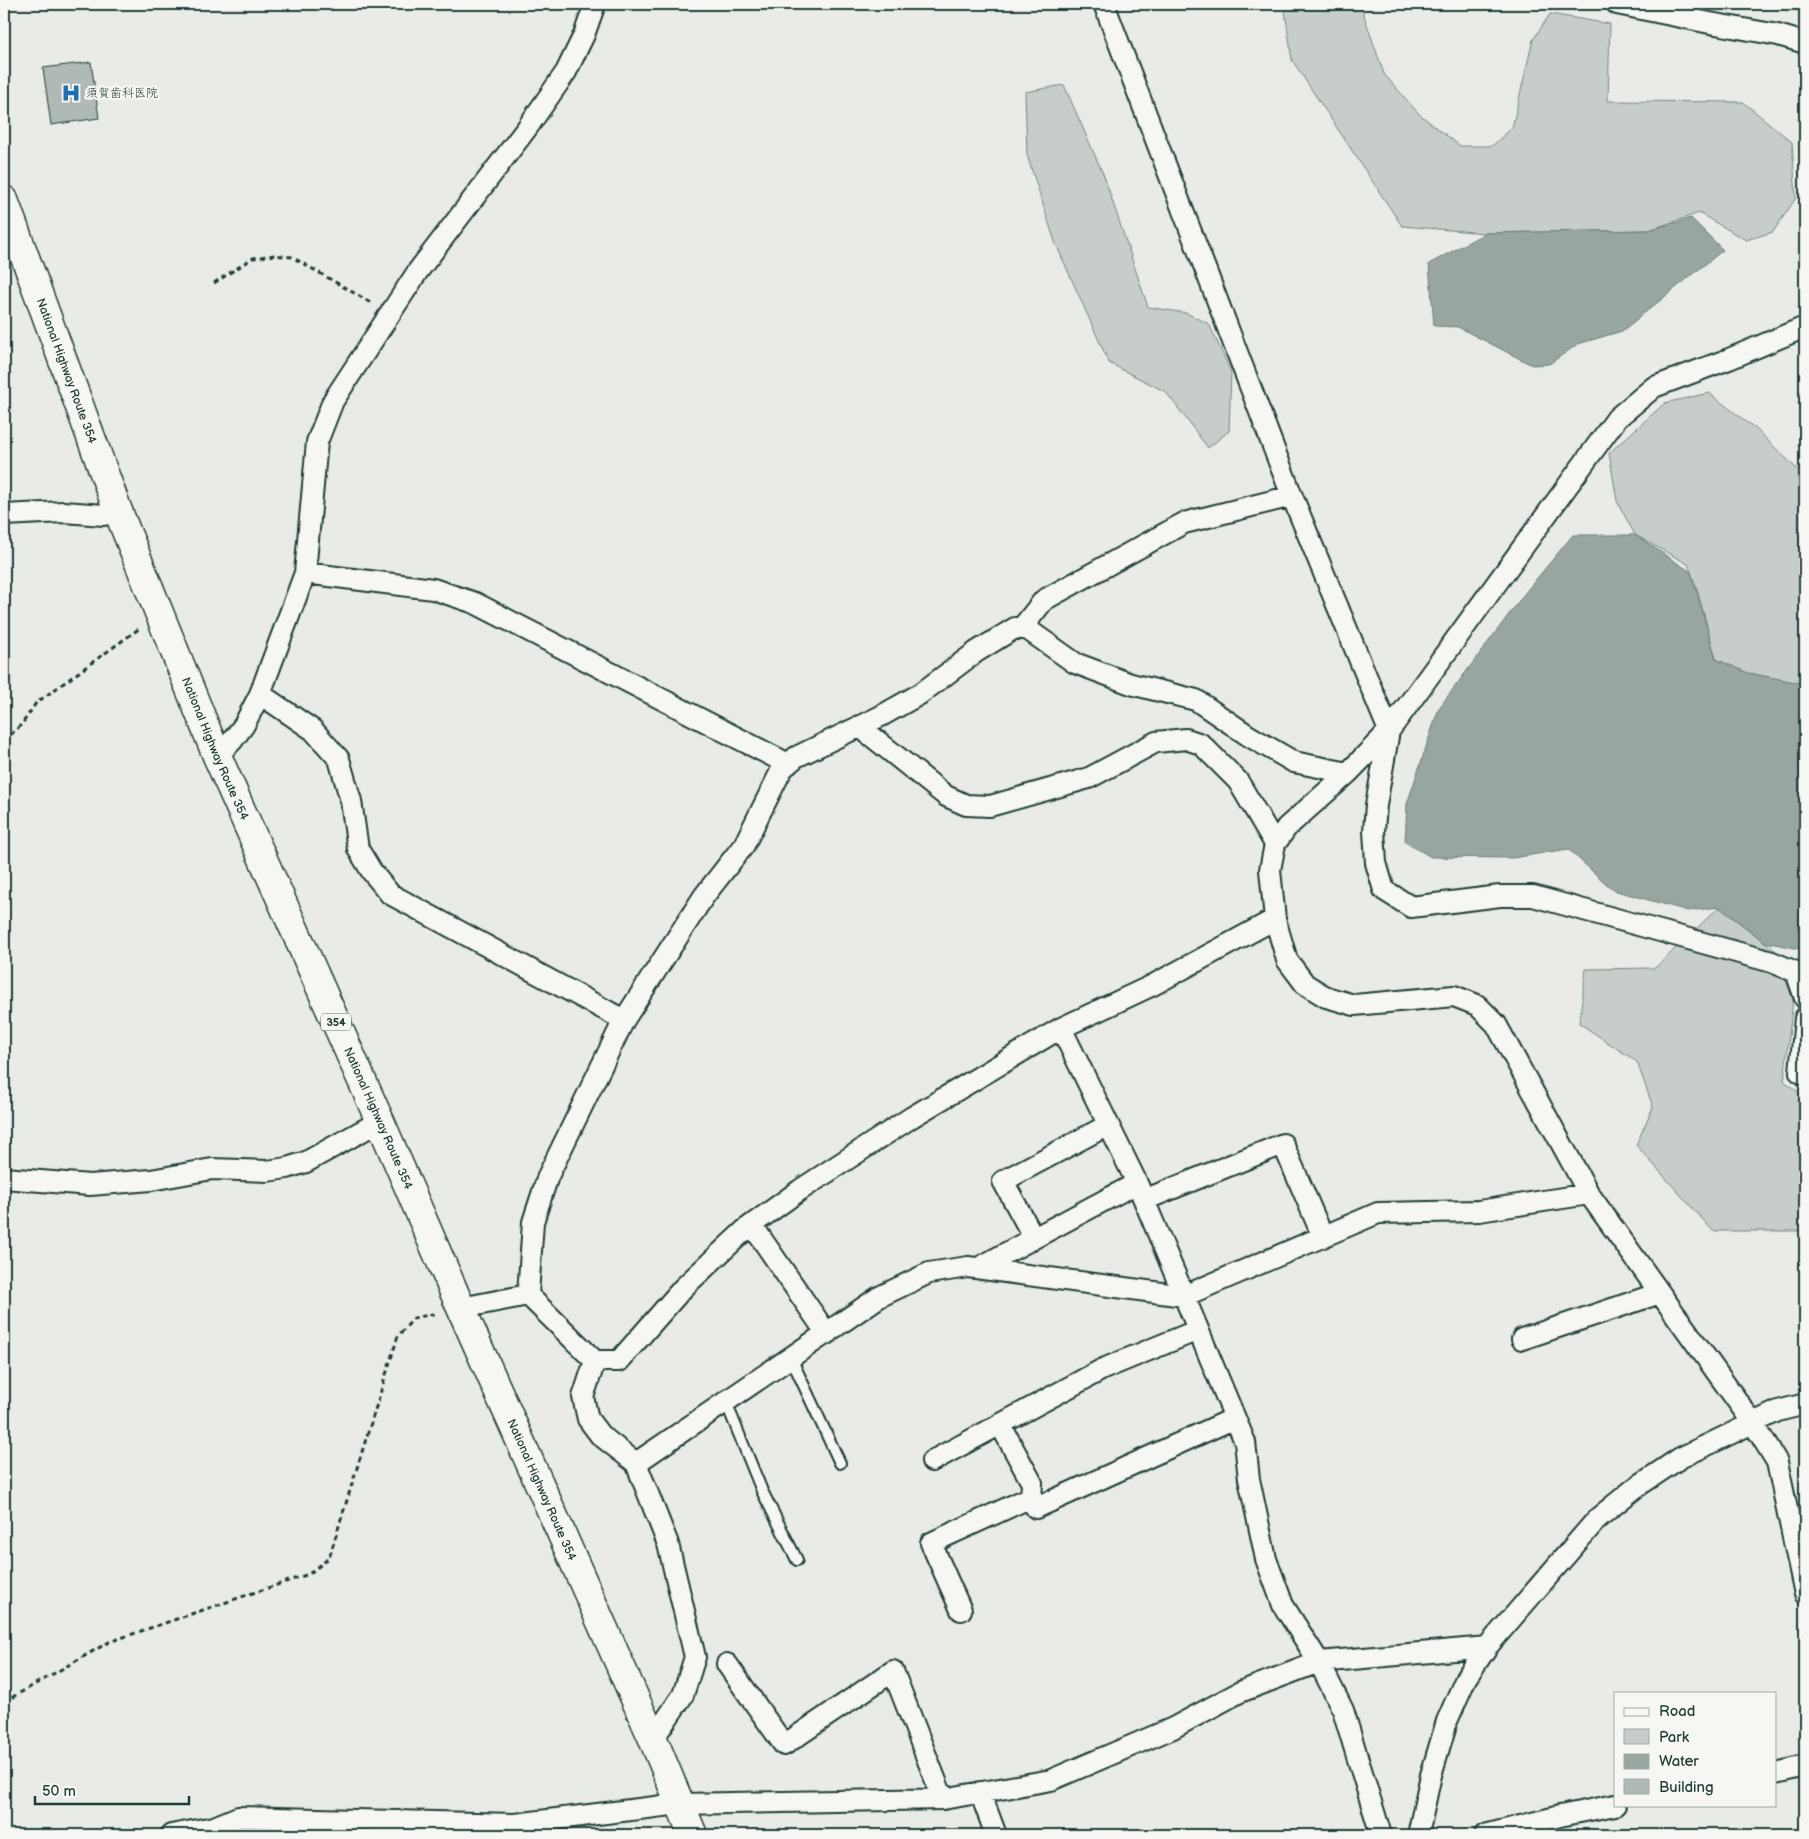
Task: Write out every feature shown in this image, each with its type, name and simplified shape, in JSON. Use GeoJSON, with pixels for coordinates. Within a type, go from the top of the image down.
{"type":"FeatureCollection","features":[{"type":"Feature","properties":{"kind":"highway","name":"National Highway Route 354"},"geometry":{"type":"LineString","coordinates":[[4,200],[118,511],[158,614],[217,756],[380,1120],[693,1835]]}},
{"type":"Feature","properties":{"kind":"street"},"geometry":{"type":"LineString","coordinates":[[217,756],[244,726],[260,694],[305,573],[318,442],[333,401],[418,272],[527,128],[566,72],[584,35],[595,4]]}},
{"type":"Feature","properties":{"kind":"street"},"geometry":{"type":"LineString","coordinates":[[1104,4],[1292,496],[1389,731],[1376,805],[1374,831],[1376,863],[1384,890],[1410,907],[1500,896],[1532,896],[1772,962],[1800,972],[1805,998]]}},
{"type":"Feature","properties":{"kind":"street"},"geometry":{"type":"LineString","coordinates":[[1617,4],[1710,24],[1778,35],[1805,43]]}},
{"type":"Feature","properties":{"kind":"street"},"geometry":{"type":"LineString","coordinates":[[1805,327],[1729,359],[1654,387],[1617,418],[1389,731],[1348,774],[1287,827],[1275,844],[1270,870],[1274,919],[1287,960],[1305,984],[1326,997],[1354,1005],[1454,996],[1477,1005],[1496,1024],[1589,1194],[1752,1423],[1777,1462],[1805,1594]]}},
{"type":"Feature","properties":{"kind":"street"},"geometry":{"type":"LineString","coordinates":[[1021,629],[1044,600],[1184,522],[1292,496]]}},
{"type":"Feature","properties":{"kind":"street"},"geometry":{"type":"LineString","coordinates":[[4,514],[64,512],[104,516],[118,511]]}},
{"type":"Feature","properties":{"kind":"street"},"geometry":{"type":"LineString","coordinates":[[305,573],[433,589],[475,603],[788,764]]}},
{"type":"Feature","properties":{"kind":"street"},"geometry":{"type":"LineString","coordinates":[[1274,919],[1153,985],[1060,1028],[912,1117],[800,1190],[752,1225],[684,1287],[619,1361],[595,1361],[528,1295],[533,1222],[548,1176],[624,1020],[704,896],[744,844],[782,769],[796,757],[882,716],[920,694],[976,652],[1014,628],[1027,629],[1075,663],[1132,684],[1196,700],[1249,736],[1294,762],[1348,774]]}},
{"type":"Feature","properties":{"kind":"street"},"geometry":{"type":"LineString","coordinates":[[260,694],[314,730],[339,759],[352,801],[358,849],[372,872],[390,894],[624,1020]]}},
{"type":"Feature","properties":{"kind":"street"},"geometry":{"type":"LineString","coordinates":[[859,726],[946,796],[966,805],[990,806],[1089,778],[1156,742],[1186,739],[1201,744],[1238,781],[1275,844]]}},
{"type":"Feature","properties":{"kind":"street"},"geometry":{"type":"LineString","coordinates":[[1805,1018],[1800,1072],[1805,1075]]}},
{"type":"Feature","properties":{"kind":"street"},"geometry":{"type":"LineString","coordinates":[[1060,1028],[1141,1191],[1245,1442],[1249,1479],[1266,1559],[1283,1605],[1319,1662],[1343,1710],[1381,1835]]}},
{"type":"Feature","properties":{"kind":"street"},"geometry":{"type":"LineString","coordinates":[[4,1178],[90,1184],[151,1180],[212,1169],[267,1170],[287,1168],[306,1162],[380,1120]]}},
{"type":"Feature","properties":{"kind":"street"},"geometry":{"type":"LineString","coordinates":[[1034,1238],[1003,1181],[1108,1125]]}},
{"type":"Feature","properties":{"kind":"street"},"geometry":{"type":"LineString","coordinates":[[978,1268],[1034,1238],[1141,1191],[1283,1144],[1322,1237]]}},
{"type":"Feature","properties":{"kind":"street"},"geometry":{"type":"LineString","coordinates":[[636,1463],[880,1297],[929,1273],[968,1267],[1184,1296],[1378,1213],[1479,1211],[1589,1194]]}},
{"type":"Feature","properties":{"kind":"street"},"geometry":{"type":"LineString","coordinates":[[752,1225],[826,1334]]}},
{"type":"Feature","properties":{"kind":"street"},"geometry":{"type":"LineString","coordinates":[[1522,1339],[1660,1293]]}},
{"type":"Feature","properties":{"kind":"street"},"geometry":{"type":"LineString","coordinates":[[461,1308],[528,1295]]}},
{"type":"Feature","properties":{"kind":"street"},"geometry":{"type":"LineString","coordinates":[[932,1461],[1103,1369],[1198,1330]]}},
{"type":"Feature","properties":{"kind":"street"},"geometry":{"type":"LineString","coordinates":[[595,1361],[583,1397],[588,1419],[600,1436],[636,1463],[668,1544],[695,1657],[683,1695],[653,1740]]}},
{"type":"Feature","properties":{"kind":"street"},"geometry":{"type":"LineString","coordinates":[[1418,1835],[1431,1775],[1447,1720],[1466,1678],[1487,1647],[1598,1518],[1634,1488],[1680,1458],[1778,1411],[1805,1404]]}},
{"type":"Feature","properties":{"kind":"street"},"geometry":{"type":"LineString","coordinates":[[1000,1424],[1032,1483],[1031,1497],[1036,1508],[1235,1418]]}},
{"type":"Feature","properties":{"kind":"street"},"geometry":{"type":"LineString","coordinates":[[961,1610],[931,1543],[1031,1497]]}},
{"type":"Feature","properties":{"kind":"street"},"geometry":{"type":"LineString","coordinates":[[171,1835],[214,1827],[231,1828],[238,1817],[497,1829],[515,1824],[680,1804],[944,1799],[1051,1780],[1173,1728],[1240,1692],[1319,1662],[1487,1647]]}},
{"type":"Feature","properties":{"kind":"street"},"geometry":{"type":"LineString","coordinates":[[727,1664],[784,1745],[893,1671],[944,1799]]}},
{"type":"Feature","properties":{"kind":"street"},"geometry":{"type":"LineString","coordinates":[[1776,1773],[1805,1766]]}},
{"type":"Feature","properties":{"kind":"street"},"geometry":{"type":"LineString","coordinates":[[980,1792],[996,1835]]}},
{"type":"Feature","properties":{"kind":"street"},"geometry":{"type":"LineString","coordinates":[[1485,1835],[1560,1816],[1614,1805]]}},
{"type":"Feature","properties":{"kind":"lane"},"geometry":{"type":"LineString","coordinates":[[791,1358],[840,1463]]}},
{"type":"Feature","properties":{"kind":"lane"},"geometry":{"type":"LineString","coordinates":[[726,1402],[762,1491],[797,1560]]}},
{"type":"Feature","properties":{"kind":"path"},"geometry":{"type":"LineString","coordinates":[[214,283],[254,258],[275,255],[292,257],[390,314]]}},
{"type":"Feature","properties":{"kind":"path"},"geometry":{"type":"LineString","coordinates":[[4,741],[22,724],[36,703],[158,614]]}},
{"type":"Feature","properties":{"kind":"path"},"geometry":{"type":"LineString","coordinates":[[4,1702],[109,1642],[309,1574],[329,1558],[398,1336],[414,1318],[461,1308]]}},
{"type":"Feature","properties":{"kind":"green space"},"geometry":{"type":"Polygon","coordinates":[[[1284,4],[1360,4],[1384,74],[1419,114],[1460,146],[1492,146],[1512,128],[1533,40],[1550,14],[1610,24],[1608,101],[1743,102],[1792,142],[1796,198],[1773,232],[1746,240],[1699,213],[1649,230],[1485,233],[1402,226],[1292,60],[1284,4]]]}},
{"type":"Feature","properties":{"kind":"green space"},"geometry":{"type":"Polygon","coordinates":[[[1064,85],[1104,176],[1148,307],[1186,313],[1209,324],[1231,372],[1229,431],[1208,448],[1166,392],[1109,363],[1055,242],[1027,155],[1025,92],[1064,85]]]}},
{"type":"Feature","properties":{"kind":"green space"},"geometry":{"type":"Polygon","coordinates":[[[1709,393],[1756,429],[1805,477],[1805,684],[1737,671],[1716,659],[1697,589],[1688,564],[1635,535],[1617,501],[1609,453],[1665,403],[1709,393]]]}},
{"type":"Feature","properties":{"kind":"green space"},"geometry":{"type":"Polygon","coordinates":[[[1719,907],[1775,950],[1793,1000],[1784,1081],[1805,1097],[1805,1231],[1713,1231],[1636,1145],[1653,1107],[1637,1062],[1579,1023],[1586,969],[1655,968],[1719,907]]]}},
{"type":"Feature","properties":{"kind":"water"},"geometry":{"type":"Polygon","coordinates":[[[1691,218],[1723,250],[1622,331],[1578,344],[1549,364],[1532,365],[1458,327],[1434,326],[1429,264],[1485,233],[1649,230],[1691,218]]]}},
{"type":"Feature","properties":{"kind":"water"},"geometry":{"type":"Polygon","coordinates":[[[1573,535],[1635,535],[1691,572],[1716,659],[1748,673],[1805,684],[1805,950],[1765,942],[1719,907],[1688,911],[1613,890],[1568,849],[1513,858],[1431,857],[1405,842],[1407,804],[1439,708],[1528,589],[1573,535]]]}},
{"type":"Feature","properties":{"kind":"building","name":"須賀歯科医院"},"geometry":{"type":"Polygon","coordinates":[[[91,62],[99,118],[51,125],[43,68],[91,62]]]}},
{"type":"Feature","properties":{"kind":"place","name":"須賀歯科医院"},"geometry":{"type":"Point","coordinates":[71,93]}}]}
